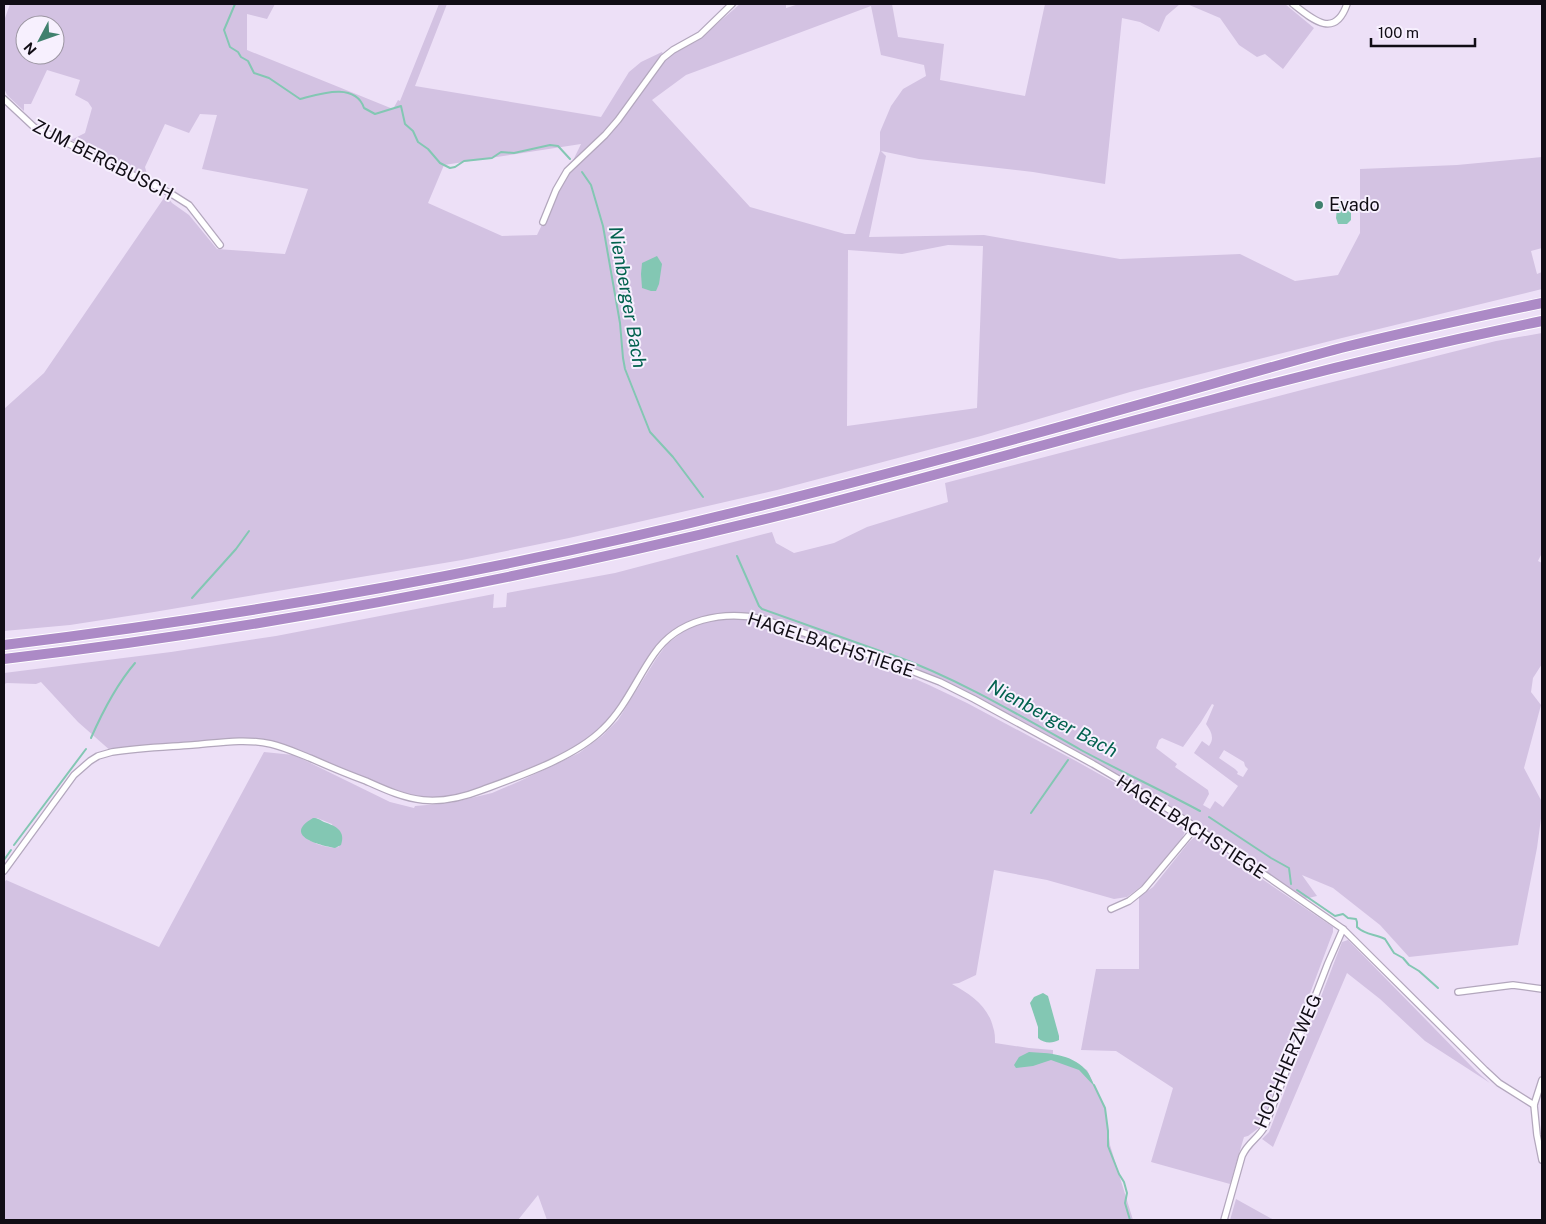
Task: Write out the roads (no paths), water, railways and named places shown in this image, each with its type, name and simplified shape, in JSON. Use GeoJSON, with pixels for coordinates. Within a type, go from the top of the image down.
{"type":"FeatureCollection","features":[{"type":"Feature","properties":{"kind":"highway"},"geometry":{"type":"LineString","coordinates":[[4,645],[100,633],[370,590],[507,564],[667,529],[987,447],[1343,348],[1542,303]]}},
{"type":"Feature","properties":{"kind":"highway"},"geometry":{"type":"LineString","coordinates":[[4,659],[212,630],[378,602],[609,556],[793,512],[1225,396],[1440,342],[1542,321]]}},
{"type":"Feature","properties":{"kind":"street"},"geometry":{"type":"LineString","coordinates":[[543,222],[556,190],[567,171],[618,120],[663,58],[673,50],[700,35],[732,4]]}},
{"type":"Feature","properties":{"kind":"street"},"geometry":{"type":"LineString","coordinates":[[1293,4],[1308,16],[1324,24],[1330,24],[1341,18],[1347,4]]}},
{"type":"Feature","properties":{"kind":"street","name":"ZUM BERGBUSCH"},"geometry":{"type":"LineString","coordinates":[[4,99],[34,127],[170,193],[189,205],[220,244]]}},
{"type":"Feature","properties":{"kind":"street","name":"HAGELBACHSTIEGE"},"geometry":{"type":"LineString","coordinates":[[4,871],[74,774],[98,756],[112,752],[225,742],[258,742],[288,749],[408,798],[438,800],[475,793],[547,764],[584,745],[604,728],[618,712],[653,655],[673,634],[694,623],[721,616],[750,616],[886,661],[940,682],[1149,797],[1196,827],[1343,929],[1499,1083],[1534,1105]]}},
{"type":"Feature","properties":{"kind":"street"},"geometry":{"type":"LineString","coordinates":[[1111,909],[1129,900],[1144,889],[1196,827]]}},
{"type":"Feature","properties":{"kind":"street","name":"HOCHHERZWEG"},"geometry":{"type":"LineString","coordinates":[[1224,1220],[1242,1156],[1250,1142],[1266,1126],[1343,929]]}},
{"type":"Feature","properties":{"kind":"street"},"geometry":{"type":"LineString","coordinates":[[1458,992],[1513,985],[1542,989]]}},
{"type":"Feature","properties":{"kind":"street"},"geometry":{"type":"LineString","coordinates":[[1541,1083],[1534,1105],[1542,1160]]}},
{"type":"Feature","properties":{"kind":"waterway","name":"Nienberger Bach"},"geometry":{"type":"LineString","coordinates":[[235,4],[224,30],[230,47],[248,61],[254,73],[269,78],[300,99],[327,93],[345,92],[353,95],[364,108],[375,114],[401,106],[405,124],[413,131],[418,142],[428,149],[440,163],[450,168],[464,161],[492,158],[501,152],[514,153],[550,145],[558,146],[570,159]]}},
{"type":"Feature","properties":{"kind":"waterway","name":"Nienberger Bach"},"geometry":{"type":"LineString","coordinates":[[582,172],[591,185],[603,226],[620,323],[625,369],[650,432],[673,457],[703,497]]}},
{"type":"Feature","properties":{"kind":"waterway"},"geometry":{"type":"LineString","coordinates":[[192,598],[236,549],[249,531]]}},
{"type":"Feature","properties":{"kind":"waterway","name":"Nienberger Bach"},"geometry":{"type":"LineString","coordinates":[[737,556],[762,609],[883,652]]}},
{"type":"Feature","properties":{"kind":"waterway","name":"Nienberger Bach"},"geometry":{"type":"LineString","coordinates":[[890,654],[964,686],[1081,750],[1200,811]]}},
{"type":"Feature","properties":{"kind":"waterway"},"geometry":{"type":"LineString","coordinates":[[91,738],[110,699],[135,663]]}},
{"type":"Feature","properties":{"kind":"waterway"},"geometry":{"type":"LineString","coordinates":[[14,845],[86,749]]}},
{"type":"Feature","properties":{"kind":"waterway"},"geometry":{"type":"LineString","coordinates":[[1031,813],[1068,760]]}},
{"type":"Feature","properties":{"kind":"waterway","name":"Nienberger Bach"},"geometry":{"type":"LineString","coordinates":[[1209,817],[1289,868],[1291,884]]}},
{"type":"Feature","properties":{"kind":"waterway"},"geometry":{"type":"LineString","coordinates":[[4,860],[11,850]]}},
{"type":"Feature","properties":{"kind":"waterway","name":"Nienberger Bach"},"geometry":{"type":"LineString","coordinates":[[1297,890],[1335,916],[1343,914],[1348,918],[1356,919],[1357,927],[1360,930],[1385,939],[1394,953],[1403,958],[1438,988]]}},
{"type":"Feature","properties":{"kind":"waterway"},"geometry":{"type":"LineString","coordinates":[[1094,1085],[1105,1108],[1108,1146],[1124,1182],[1127,1193],[1125,1203],[1130,1220]]}},
{"type":"Feature","properties":{"kind":"place","name":"Evado"},"geometry":{"type":"Point","coordinates":[1319,205]}}]}
